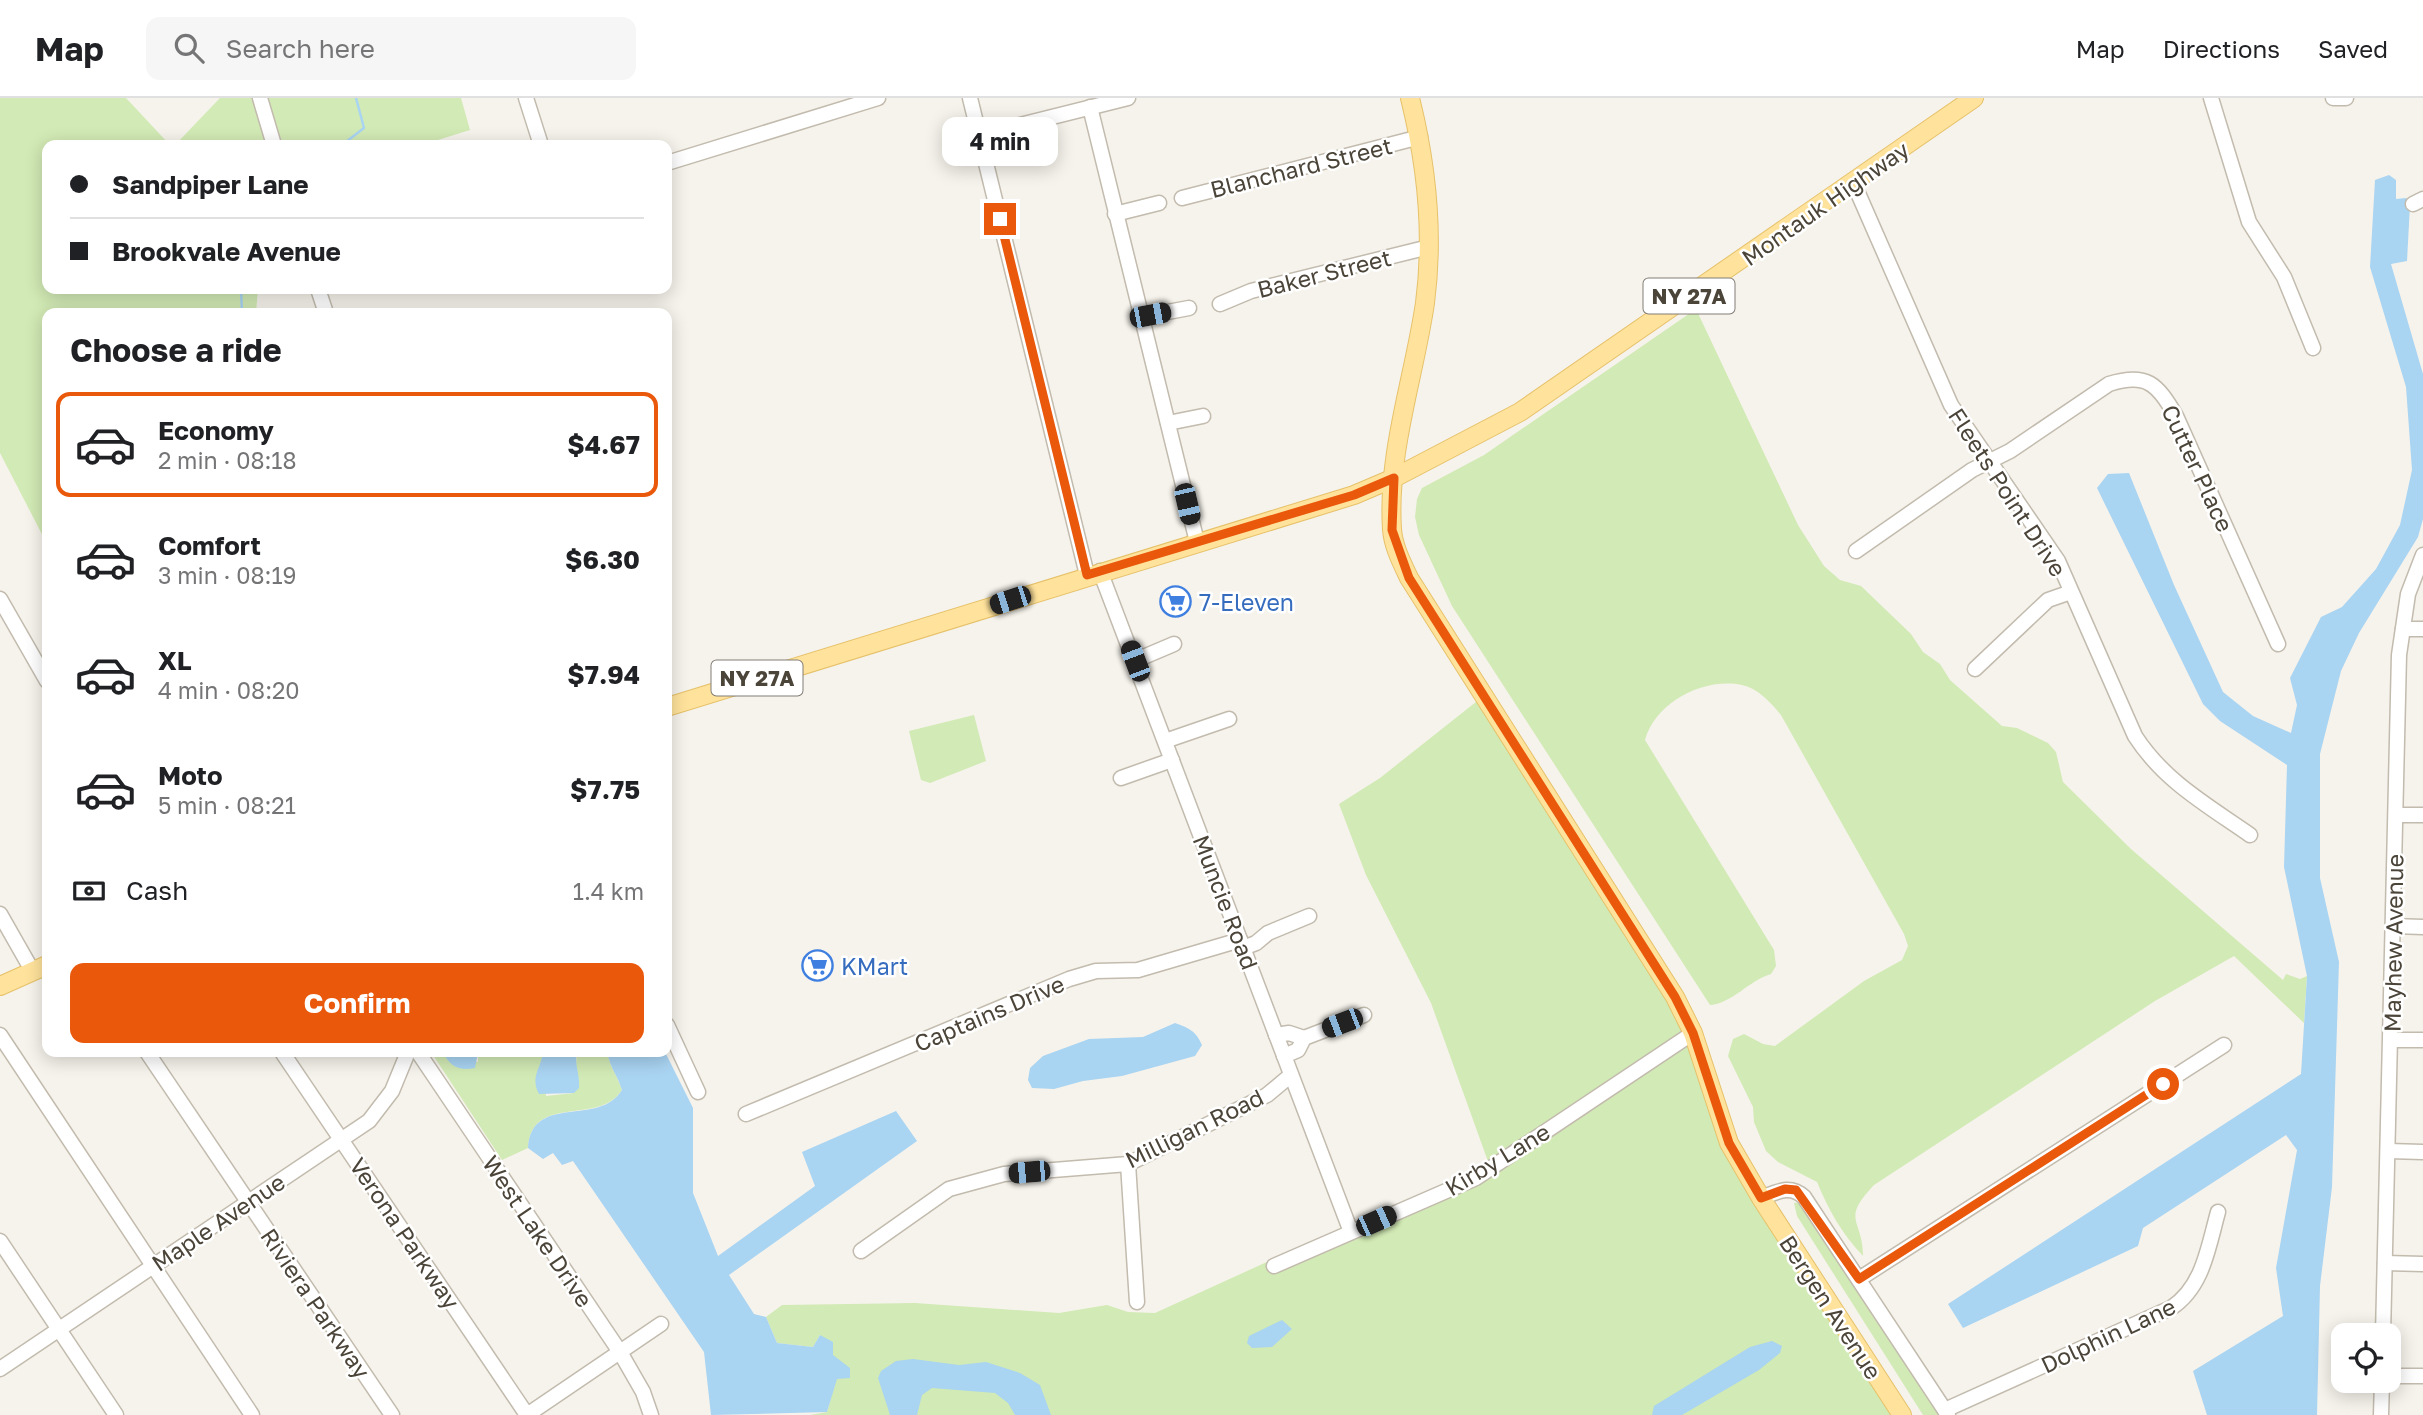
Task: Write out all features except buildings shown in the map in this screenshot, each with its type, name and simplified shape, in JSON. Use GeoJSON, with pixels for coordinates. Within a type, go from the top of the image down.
{"type":"FeatureCollection","features":[{"type":"Feature","properties":{"kind":"main road","name":"Bergen Avenue"},"geometry":{"type":"LineString","coordinates":[[1410,98],[1420,137],[1428,190],[1429,247],[1425,301],[1394,478],[1392,530],[1409,578],[1675,997],[1693,1033],[1729,1143],[1761,1198],[1902,1415]]}},
{"type":"Feature","properties":{"kind":"main road","name":"Montauk Highway"},"geometry":{"type":"LineString","coordinates":[[672,705],[1094,573],[1354,495],[1394,478],[1520,412],[1854,184],[1974,98]]}},
{"type":"Feature","properties":{"kind":"main road"},"geometry":{"type":"LineString","coordinates":[[0,986],[40,969]]}},
{"type":"Feature","properties":{"kind":"street"},"geometry":{"type":"LineString","coordinates":[[260,98],[273,140]]}},
{"type":"Feature","properties":{"kind":"street"},"geometry":{"type":"LineString","coordinates":[[526,98],[539,140]]}},
{"type":"Feature","properties":{"kind":"street"},"geometry":{"type":"LineString","coordinates":[[672,161],[878,98]]}},
{"type":"Feature","properties":{"kind":"street","name":"Muncie Road"},"geometry":{"type":"LineString","coordinates":[[970,98],[1094,573],[1135,661],[1351,1232]]}},
{"type":"Feature","properties":{"kind":"street"},"geometry":{"type":"LineString","coordinates":[[980,135],[1128,98]]}},
{"type":"Feature","properties":{"kind":"street"},"geometry":{"type":"LineString","coordinates":[[2211,98],[2249,222],[2261,247],[2284,277],[2313,348]]}},
{"type":"Feature","properties":{"kind":"street"},"geometry":{"type":"LineString","coordinates":[[2333,98],[2346,98]]}},
{"type":"Feature","properties":{"kind":"street"},"geometry":{"type":"LineString","coordinates":[[1090,107],[1196,542]]}},
{"type":"Feature","properties":{"kind":"street","name":"Blanchard Street"},"geometry":{"type":"LineString","coordinates":[[1182,198],[1420,137]]}},
{"type":"Feature","properties":{"kind":"street","name":"Fleets Point Drive"},"geometry":{"type":"LineString","coordinates":[[1854,184],[1951,405],[2058,561],[2121,708],[2150,759],[2169,779],[2250,835]]}},
{"type":"Feature","properties":{"kind":"street"},"geometry":{"type":"LineString","coordinates":[[1115,214],[1159,203]]}},
{"type":"Feature","properties":{"kind":"street","name":"Baker Street"},"geometry":{"type":"LineString","coordinates":[[1220,304],[1251,291],[1429,247]]}},
{"type":"Feature","properties":{"kind":"street"},"geometry":{"type":"LineString","coordinates":[[1141,317],[1189,307]]}},
{"type":"Feature","properties":{"kind":"street","name":"Cutter Place"},"geometry":{"type":"LineString","coordinates":[[1856,551],[1972,470],[2010,452],[2109,384],[2126,379],[2144,379],[2161,391],[2176,416],[2278,644]]}},
{"type":"Feature","properties":{"kind":"street"},"geometry":{"type":"LineString","coordinates":[[1168,423],[1203,415]]}},
{"type":"Feature","properties":{"kind":"street","name":"Mayhew Avenue"},"geometry":{"type":"LineString","coordinates":[[2383,1323],[2399,655],[2414,574],[2423,555]]}},
{"type":"Feature","properties":{"kind":"street"},"geometry":{"type":"LineString","coordinates":[[1975,669],[2048,600],[2071,592]]}},
{"type":"Feature","properties":{"kind":"street"},"geometry":{"type":"LineString","coordinates":[[0,599],[42,672]]}},
{"type":"Feature","properties":{"kind":"street"},"geometry":{"type":"LineString","coordinates":[[2403,629],[2423,629]]}},
{"type":"Feature","properties":{"kind":"street"},"geometry":{"type":"LineString","coordinates":[[1135,661],[1174,643]]}},
{"type":"Feature","properties":{"kind":"street"},"geometry":{"type":"LineString","coordinates":[[1165,741],[1229,719]]}},
{"type":"Feature","properties":{"kind":"street"},"geometry":{"type":"LineString","coordinates":[[1121,778],[1172,760]]}},
{"type":"Feature","properties":{"kind":"street"},"geometry":{"type":"LineString","coordinates":[[2396,815],[2423,815]]}},
{"type":"Feature","properties":{"kind":"street"},"geometry":{"type":"LineString","coordinates":[[0,914],[40,969]]}},
{"type":"Feature","properties":{"kind":"street","name":"Captains Drive"},"geometry":{"type":"LineString","coordinates":[[746,1114],[1069,979],[1096,971],[1138,970],[1242,944],[1256,943],[1268,933],[1309,916]]}},
{"type":"Feature","properties":{"kind":"street"},"geometry":{"type":"LineString","coordinates":[[2393,926],[2423,927]]}},
{"type":"Feature","properties":{"kind":"street"},"geometry":{"type":"LineString","coordinates":[[1276,1035],[1289,1033],[1304,1038],[1364,1015]]}},
{"type":"Feature","properties":{"kind":"street","name":"Kirby Lane"},"geometry":{"type":"LineString","coordinates":[[1281,1263],[1476,1178],[1693,1033]]}},
{"type":"Feature","properties":{"kind":"street"},"geometry":{"type":"LineString","coordinates":[[0,1035],[252,1415]]}},
{"type":"Feature","properties":{"kind":"street"},"geometry":{"type":"LineString","coordinates":[[672,1036],[698,1092]]}},
{"type":"Feature","properties":{"kind":"street"},"geometry":{"type":"LineString","coordinates":[[1284,1056],[1298,1050],[1304,1038]]}},
{"type":"Feature","properties":{"kind":"street"},"geometry":{"type":"LineString","coordinates":[[2391,1040],[2423,1040]]}},
{"type":"Feature","properties":{"kind":"street"},"geometry":{"type":"LineString","coordinates":[[1859,1279],[2224,1045]]}},
{"type":"Feature","properties":{"kind":"street","name":"Riviera Parkway"},"geometry":{"type":"LineString","coordinates":[[150,1057],[392,1415]]}},
{"type":"Feature","properties":{"kind":"street","name":"Verona Parkway"},"geometry":{"type":"LineString","coordinates":[[285,1057],[527,1415]]}},
{"type":"Feature","properties":{"kind":"street","name":"Maple Avenue"},"geometry":{"type":"LineString","coordinates":[[0,1369],[369,1121],[386,1102],[406,1057]]}},
{"type":"Feature","properties":{"kind":"street","name":"West Lake Drive"},"geometry":{"type":"LineString","coordinates":[[421,1057],[620,1352],[643,1392],[651,1415]]}},
{"type":"Feature","properties":{"kind":"street","name":"Milligan Road"},"geometry":{"type":"LineString","coordinates":[[861,1251],[949,1189],[1004,1174],[1128,1164],[1267,1095],[1291,1075]]}},
{"type":"Feature","properties":{"kind":"street"},"geometry":{"type":"LineString","coordinates":[[2388,1151],[2423,1152]]}},
{"type":"Feature","properties":{"kind":"street"},"geometry":{"type":"LineString","coordinates":[[1128,1164],[1137,1302]]}},
{"type":"Feature","properties":{"kind":"street","name":"Bergen Avenue"},"geometry":{"type":"LineString","coordinates":[[1761,1198],[1785,1189],[1796,1190],[1859,1279],[1946,1413]]}},
{"type":"Feature","properties":{"kind":"street","name":"Dolphin Lane"},"geometry":{"type":"LineString","coordinates":[[1946,1413],[2171,1308],[2188,1297],[2199,1277],[2218,1212]]}},
{"type":"Feature","properties":{"kind":"street"},"geometry":{"type":"LineString","coordinates":[[0,1241],[116,1415]]}},
{"type":"Feature","properties":{"kind":"street"},"geometry":{"type":"LineString","coordinates":[[2385,1263],[2423,1264]]}},
{"type":"Feature","properties":{"kind":"street"},"geometry":{"type":"LineString","coordinates":[[527,1415],[661,1324]]}},
{"type":"Feature","properties":{"kind":"street"},"geometry":{"type":"LineString","coordinates":[[2401,1376],[2423,1376]]}},
{"type":"Feature","properties":{"kind":"street"},"geometry":{"type":"LineString","coordinates":[[2381,1415],[2382,1393]]}},
{"type":"Feature","properties":{"kind":"green space"},"geometry":{"type":"Polygon","coordinates":[[[0,98],[126,98],[165,140],[42,140],[42,294],[258,294],[256,308],[42,308],[42,534],[0,453],[0,98]]]}},
{"type":"Feature","properties":{"kind":"green space"},"geometry":{"type":"Polygon","coordinates":[[[220,98],[461,98],[470,130],[438,140],[180,140],[220,98]]]}},
{"type":"Feature","properties":{"kind":"green space"},"geometry":{"type":"Polygon","coordinates":[[[1696,309],[1798,525],[1824,566],[1840,580],[1861,586],[1911,634],[1923,652],[1940,664],[1950,680],[2002,726],[2017,728],[2048,743],[2056,752],[2063,782],[2131,849],[2283,980],[2286,974],[2300,979],[2307,976],[2304,1023],[2234,956],[2155,1001],[1874,1185],[1858,1206],[1856,1213],[1863,1256],[1836,1221],[1817,1182],[1778,1162],[1766,1151],[1754,1122],[1753,1107],[1728,1056],[1733,1039],[1744,1034],[1763,1044],[1775,1046],[1864,981],[1902,960],[1908,946],[1904,934],[1781,715],[1764,697],[1748,687],[1712,685],[1697,689],[1670,704],[1650,727],[1645,740],[1774,950],[1776,966],[1771,974],[1726,1000],[1710,1005],[1452,606],[1419,535],[1415,517],[1417,499],[1422,488],[1484,455],[1696,309]]]}},
{"type":"Feature","properties":{"kind":"green space"},"geometry":{"type":"Polygon","coordinates":[[[1486,694],[1675,997],[1716,1109],[1902,1415],[810,1415],[827,1412],[833,1390],[834,1364],[820,1335],[813,1347],[777,1343],[766,1317],[782,1305],[915,1303],[1059,1313],[1107,1305],[1128,1312],[1155,1313],[1269,1261],[1271,1267],[1490,1167],[1431,1003],[1366,875],[1339,804],[1380,778],[1486,694]]]}},
{"type":"Feature","properties":{"kind":"green space"},"geometry":{"type":"Polygon","coordinates":[[[974,715],[986,761],[930,783],[921,780],[909,731],[974,715]]]}},
{"type":"Feature","properties":{"kind":"green space"},"geometry":{"type":"Polygon","coordinates":[[[434,1057],[478,1062],[478,1057],[543,1057],[546,1096],[574,1093],[577,1057],[608,1057],[622,1090],[611,1101],[598,1107],[553,1115],[541,1121],[532,1131],[528,1148],[502,1160],[434,1057]]]}},
{"type":"Feature","properties":{"kind":"green space"},"geometry":{"type":"Polygon","coordinates":[[[1802,1202],[1940,1415],[1923,1415],[1797,1216],[1794,1203],[1802,1202]]]}},
{"type":"Feature","properties":{"kind":"water"},"geometry":{"type":"Polygon","coordinates":[[[2389,175],[2396,180],[2396,199],[2406,198],[2410,205],[2407,261],[2391,264],[2423,374],[2423,519],[2418,537],[2359,633],[2341,671],[2320,754],[2320,878],[2339,962],[2332,1187],[2320,1286],[2317,1415],[2207,1415],[2193,1371],[2283,1316],[2276,1268],[2297,1150],[2286,1135],[2143,1228],[2138,1246],[1963,1328],[1948,1304],[2301,1074],[2307,976],[2284,867],[2287,765],[2220,721],[2203,704],[2097,488],[2108,474],[2129,473],[2174,585],[2223,692],[2253,716],[2291,733],[2297,705],[2290,678],[2321,617],[2342,607],[2376,569],[2400,525],[2412,470],[2406,387],[2370,267],[2375,180],[2389,175]]]}},
{"type":"Feature","properties":{"kind":"water"},"geometry":{"type":"Polygon","coordinates":[[[1175,1023],[1192,1031],[1200,1040],[1202,1045],[1195,1056],[1122,1076],[1083,1081],[1054,1089],[1032,1088],[1028,1080],[1030,1068],[1043,1056],[1089,1039],[1143,1037],[1175,1023]]]}},
{"type":"Feature","properties":{"kind":"water"},"geometry":{"type":"Polygon","coordinates":[[[446,1057],[477,1057],[475,1068],[456,1067],[446,1057]]]}},
{"type":"Feature","properties":{"kind":"water"},"geometry":{"type":"Polygon","coordinates":[[[576,1057],[579,1088],[574,1093],[539,1094],[536,1077],[542,1058],[576,1057]]]}},
{"type":"Feature","properties":{"kind":"water"},"geometry":{"type":"Polygon","coordinates":[[[608,1057],[668,1057],[693,1108],[693,1193],[718,1256],[815,1186],[802,1152],[896,1111],[917,1141],[729,1275],[754,1314],[766,1317],[777,1343],[813,1347],[820,1335],[833,1342],[833,1355],[850,1368],[850,1378],[837,1379],[827,1412],[711,1415],[704,1352],[573,1161],[562,1165],[553,1153],[543,1159],[528,1148],[532,1131],[541,1121],[553,1115],[598,1107],[612,1101],[622,1090],[608,1057]]]}},
{"type":"Feature","properties":{"kind":"water"},"geometry":{"type":"Polygon","coordinates":[[[1282,1320],[1292,1329],[1272,1347],[1252,1348],[1247,1343],[1249,1336],[1282,1320]]]}},
{"type":"Feature","properties":{"kind":"water"},"geometry":{"type":"Polygon","coordinates":[[[1772,1341],[1782,1346],[1780,1353],[1759,1370],[1682,1415],[1652,1415],[1654,1406],[1750,1347],[1772,1341]]]}},
{"type":"Feature","properties":{"kind":"water"},"geometry":{"type":"Polygon","coordinates":[[[913,1359],[959,1365],[986,1362],[1020,1373],[1040,1385],[1051,1415],[1015,1415],[1008,1403],[995,1393],[932,1388],[922,1395],[917,1415],[890,1415],[878,1378],[881,1371],[896,1361],[913,1359]]]}},
{"type":"Feature","properties":{"kind":"waterway"},"geometry":{"type":"LineString","coordinates":[[348,140],[364,128],[356,98]]}},
{"type":"Feature","properties":{"kind":"waterway"},"geometry":{"type":"LineString","coordinates":[[241,294],[242,308]]}},
{"type":"Feature","properties":{"kind":"place","name":"7-Eleven"},"geometry":{"type":"Point","coordinates":[1176,602]}},
{"type":"Feature","properties":{"kind":"place","name":"KMart"},"geometry":{"type":"Point","coordinates":[818,966]}},
{"type":"Feature","properties":{"kind":"route"},"geometry":{"type":"LineString","coordinates":[[1000,219],[1087,575],[1354,495],[1394,478],[1392,530],[1398,554],[1409,578],[1675,997],[1693,1033],[1729,1143],[1761,1198],[1785,1189],[1796,1190],[1804,1197],[1859,1279],[2163,1084]]}}]}
